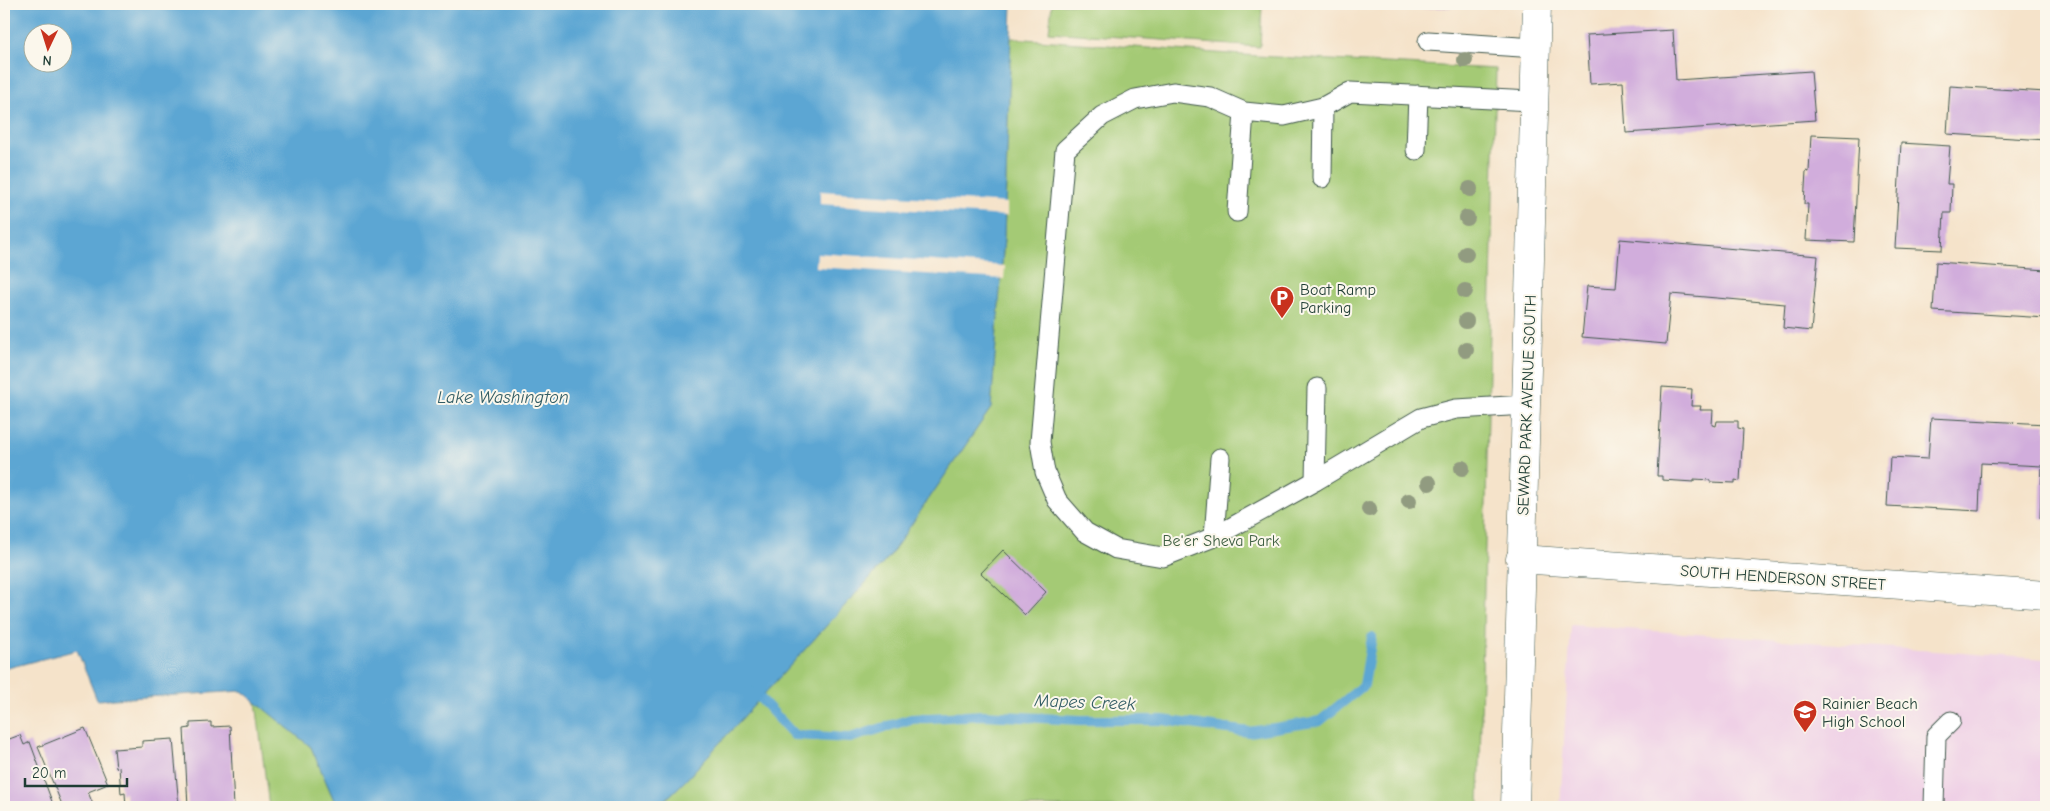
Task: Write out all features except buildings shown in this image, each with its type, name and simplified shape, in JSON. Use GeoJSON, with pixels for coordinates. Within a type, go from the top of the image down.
{"type":"FeatureCollection","features":[{"type":"Feature","properties":{"kind":"street","name":"SEWARD PARK AVENUE SOUTH"},"geometry":{"type":"LineString","coordinates":[[1515,807],[1520,559],[1527,405],[1538,4]]}},
{"type":"Feature","properties":{"kind":"street","name":"SOUTH HENDERSON STREET"},"geometry":{"type":"LineString","coordinates":[[1520,559],[2046,595]]}},
{"type":"Feature","properties":{"kind":"lane"},"geometry":{"type":"LineString","coordinates":[[1428,41],[1536,48]]}},
{"type":"Feature","properties":{"kind":"lane"},"geometry":{"type":"LineString","coordinates":[[1527,405],[1456,409],[1421,418],[1316,481],[1214,537],[1163,557],[1116,549],[1097,540],[1076,524],[1058,500],[1045,472],[1040,442],[1065,150],[1102,116],[1135,99],[1173,92],[1210,97],[1244,112],[1284,116],[1324,107],[1350,92],[1534,101]]}},
{"type":"Feature","properties":{"kind":"lane"},"geometry":{"type":"LineString","coordinates":[[1416,150],[1418,95]]}},
{"type":"Feature","properties":{"kind":"lane"},"geometry":{"type":"LineString","coordinates":[[1322,178],[1324,107]]}},
{"type":"Feature","properties":{"kind":"lane"},"geometry":{"type":"LineString","coordinates":[[1237,212],[1244,112]]}},
{"type":"Feature","properties":{"kind":"lane"},"geometry":{"type":"LineString","coordinates":[[1316,481],[1317,388]]}},
{"type":"Feature","properties":{"kind":"lane"},"geometry":{"type":"LineString","coordinates":[[1214,537],[1220,458]]}},
{"type":"Feature","properties":{"kind":"lane"},"geometry":{"type":"LineString","coordinates":[[1934,807],[1936,736],[1951,721]]}},
{"type":"Feature","properties":{"kind":"shaded area","name":"Rainier Beach High School"},"geometry":{"type":"Polygon","coordinates":[[[1571,625],[2046,659],[2046,807],[1560,807],[1571,625]]]}},
{"type":"Feature","properties":{"kind":"green space"},"geometry":{"type":"Polygon","coordinates":[[[1052,4],[1262,5],[1260,47],[1049,32],[1052,4]]]}},
{"type":"Feature","properties":{"kind":"green space","name":"Be'er Sheva Park"},"geometry":{"type":"Polygon","coordinates":[[[1011,38],[1257,56],[1496,69],[1479,807],[658,807],[685,781],[889,557],[991,408],[1004,238],[1011,38]]]}},
{"type":"Feature","properties":{"kind":"green space"},"geometry":{"type":"Polygon","coordinates":[[[256,702],[311,747],[337,807],[269,807],[256,702]]]}},
{"type":"Feature","properties":{"kind":"water","name":"Lake Washington"},"geometry":{"type":"Polygon","coordinates":[[[4,4],[1012,4],[1004,238],[991,408],[889,557],[685,781],[658,807],[337,807],[311,747],[242,691],[97,700],[77,650],[4,669],[4,4]]]}},
{"type":"Feature","properties":{"kind":"pier"},"geometry":{"type":"Polygon","coordinates":[[[820,191],[1007,203],[1007,216],[820,204],[820,191]]]}},
{"type":"Feature","properties":{"kind":"pier"},"geometry":{"type":"Polygon","coordinates":[[[817,253],[1005,266],[1004,279],[816,267],[817,253]]]}},
{"type":"Feature","properties":{"kind":"waterway","name":"Mapes Creek"},"geometry":{"type":"LineString","coordinates":[[750,691],[760,698],[794,735],[850,738],[911,719],[983,715],[1080,720],[1163,720],[1249,732],[1320,721],[1364,685],[1372,637]]}},
{"type":"Feature","properties":{"kind":"place","name":"Boat Ramp Parking"},"geometry":{"type":"Point","coordinates":[1282,319]}},
{"type":"Feature","properties":{"kind":"place","name":"Rainier Beach High School"},"geometry":{"type":"Point","coordinates":[1805,733]}}]}
